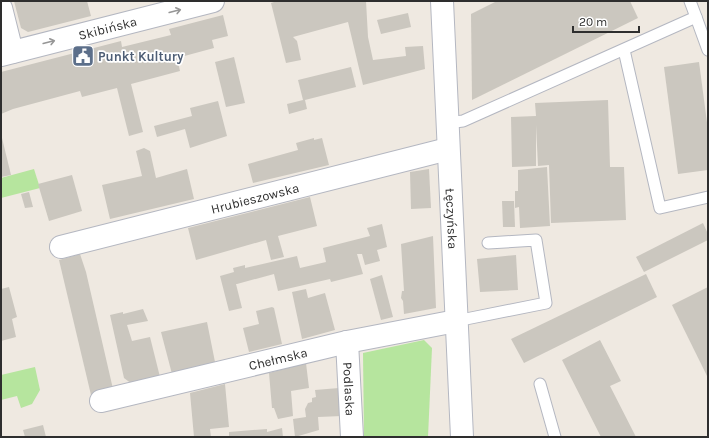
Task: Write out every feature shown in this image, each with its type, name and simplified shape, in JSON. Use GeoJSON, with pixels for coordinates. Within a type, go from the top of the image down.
{"type":"FeatureCollection","features":[{"type":"Feature","properties":{"kind":"street","name":"Skibińska"},"geometry":{"type":"LineString","coordinates":[[6,53],[213,1]]}},
{"type":"Feature","properties":{"kind":"street","name":"Łęczyńska"},"geometry":{"type":"LineString","coordinates":[[442,1],[462,437]]}},
{"type":"Feature","properties":{"kind":"street"},"geometry":{"type":"LineString","coordinates":[[1,8],[6,53]]}},
{"type":"Feature","properties":{"kind":"street","name":"Hrubieszowska"},"geometry":{"type":"LineString","coordinates":[[62,247],[448,149]]}},
{"type":"Feature","properties":{"kind":"street","name":"Chełmska"},"geometry":{"type":"LineString","coordinates":[[101,401],[347,342],[456,321]]}},
{"type":"Feature","properties":{"kind":"street","name":"Podlaska"},"geometry":{"type":"LineString","coordinates":[[347,342],[352,437]]}},
{"type":"Feature","properties":{"kind":"lane"},"geometry":{"type":"LineString","coordinates":[[690,1],[708,50]]}},
{"type":"Feature","properties":{"kind":"lane"},"geometry":{"type":"LineString","coordinates":[[447,123],[463,121],[696,17]]}},
{"type":"Feature","properties":{"kind":"lane"},"geometry":{"type":"LineString","coordinates":[[624,50],[660,208],[708,197]]}},
{"type":"Feature","properties":{"kind":"lane"},"geometry":{"type":"LineString","coordinates":[[456,321],[546,304],[536,240],[488,244]]}},
{"type":"Feature","properties":{"kind":"lane"},"geometry":{"type":"LineString","coordinates":[[540,384],[555,437]]}},
{"type":"Feature","properties":{"kind":"green space"},"geometry":{"type":"Polygon","coordinates":[[[34,169],[40,188],[1,198],[1,178],[34,169]]]}},
{"type":"Feature","properties":{"kind":"green space"},"geometry":{"type":"Polygon","coordinates":[[[424,340],[432,348],[428,437],[364,437],[363,353],[424,340]]]}},
{"type":"Feature","properties":{"kind":"green space"},"geometry":{"type":"Polygon","coordinates":[[[35,367],[40,390],[32,404],[21,408],[17,396],[1,400],[1,375],[35,367]]]}},
{"type":"Feature","properties":{"kind":"building"},"geometry":{"type":"Polygon","coordinates":[[[14,1],[87,1],[91,16],[28,32],[21,28],[14,1]]]}},
{"type":"Feature","properties":{"kind":"building"},"geometry":{"type":"Polygon","coordinates":[[[277,1],[366,1],[368,37],[373,60],[406,56],[405,47],[423,46],[425,69],[363,85],[348,22],[293,37],[297,41],[301,60],[286,63],[271,3],[277,1]]]}},
{"type":"Feature","properties":{"kind":"building"},"geometry":{"type":"Polygon","coordinates":[[[497,1],[630,1],[638,18],[472,100],[471,14],[497,1]]]}},
{"type":"Feature","properties":{"kind":"building"},"geometry":{"type":"Polygon","coordinates":[[[408,13],[411,27],[381,34],[377,20],[408,13]]]}},
{"type":"Feature","properties":{"kind":"building"},"geometry":{"type":"Polygon","coordinates":[[[223,15],[228,36],[212,40],[214,48],[177,58],[180,71],[131,84],[143,132],[129,136],[117,88],[82,97],[80,91],[13,109],[1,114],[1,72],[121,41],[122,47],[171,35],[169,29],[223,15]]]}},
{"type":"Feature","properties":{"kind":"building"},"geometry":{"type":"Polygon","coordinates":[[[234,57],[245,103],[226,107],[215,62],[234,57]]]}},
{"type":"Feature","properties":{"kind":"building"},"geometry":{"type":"Polygon","coordinates":[[[699,62],[708,130],[708,170],[678,174],[664,67],[699,62]]]}},
{"type":"Feature","properties":{"kind":"building"},"geometry":{"type":"Polygon","coordinates":[[[351,67],[356,87],[305,100],[307,109],[289,114],[287,104],[303,100],[298,80],[351,67]]]}},
{"type":"Feature","properties":{"kind":"building"},"geometry":{"type":"Polygon","coordinates":[[[608,100],[610,167],[624,167],[626,220],[551,223],[549,165],[538,166],[536,125],[536,166],[512,167],[511,117],[536,116],[535,103],[608,100]]]}},
{"type":"Feature","properties":{"kind":"building"},"geometry":{"type":"Polygon","coordinates":[[[218,101],[227,136],[190,148],[185,129],[157,137],[154,126],[192,116],[190,108],[218,101]]]}},
{"type":"Feature","properties":{"kind":"building"},"geometry":{"type":"Polygon","coordinates":[[[2,138],[11,175],[1,177],[1,139],[2,138]]]}},
{"type":"Feature","properties":{"kind":"building"},"geometry":{"type":"Polygon","coordinates":[[[314,138],[314,140],[322,138],[329,165],[253,183],[248,164],[298,150],[296,143],[314,138]]]}},
{"type":"Feature","properties":{"kind":"building"},"geometry":{"type":"Polygon","coordinates":[[[144,148],[150,151],[156,178],[187,169],[194,199],[110,219],[102,185],[142,176],[136,151],[144,148]]]}},
{"type":"Feature","properties":{"kind":"building"},"geometry":{"type":"Polygon","coordinates":[[[547,167],[550,226],[520,228],[519,207],[515,208],[515,191],[518,191],[518,170],[547,167]]]}},
{"type":"Feature","properties":{"kind":"building"},"geometry":{"type":"Polygon","coordinates":[[[429,169],[431,208],[411,209],[410,172],[429,169]]]}},
{"type":"Feature","properties":{"kind":"building"},"geometry":{"type":"Polygon","coordinates":[[[72,175],[82,211],[49,221],[38,184],[72,175]]]}},
{"type":"Feature","properties":{"kind":"building"},"geometry":{"type":"Polygon","coordinates":[[[29,192],[33,207],[25,208],[21,194],[29,192]]]}},
{"type":"Feature","properties":{"kind":"building"},"geometry":{"type":"Polygon","coordinates":[[[310,197],[317,226],[278,236],[284,257],[271,260],[266,240],[196,260],[188,228],[310,197]]]}},
{"type":"Feature","properties":{"kind":"building"},"geometry":{"type":"Polygon","coordinates":[[[502,201],[514,201],[515,227],[503,227],[502,201]]]}},
{"type":"Feature","properties":{"kind":"building"},"geometry":{"type":"Polygon","coordinates":[[[703,223],[708,234],[708,240],[644,272],[636,257],[703,223]]]}},
{"type":"Feature","properties":{"kind":"building"},"geometry":{"type":"Polygon","coordinates":[[[382,224],[387,247],[377,250],[380,261],[365,265],[362,254],[357,254],[363,274],[331,282],[330,279],[278,291],[274,274],[236,284],[242,308],[229,311],[220,276],[234,272],[233,268],[245,265],[245,268],[297,256],[300,268],[326,262],[323,248],[370,236],[367,228],[382,224]]]}},
{"type":"Feature","properties":{"kind":"building"},"geometry":{"type":"Polygon","coordinates":[[[433,236],[436,308],[404,314],[403,301],[401,298],[402,291],[404,291],[401,244],[433,236]]]}},
{"type":"Feature","properties":{"kind":"building"},"geometry":{"type":"Polygon","coordinates":[[[80,254],[86,272],[113,389],[91,395],[59,260],[80,254]]]}},
{"type":"Feature","properties":{"kind":"building"},"geometry":{"type":"Polygon","coordinates":[[[516,255],[518,290],[480,292],[477,259],[516,255]]]}},
{"type":"Feature","properties":{"kind":"building"},"geometry":{"type":"Polygon","coordinates":[[[646,274],[657,297],[524,363],[511,339],[646,274]]]}},
{"type":"Feature","properties":{"kind":"building"},"geometry":{"type":"Polygon","coordinates":[[[382,275],[393,317],[381,320],[370,279],[382,275]]]}},
{"type":"Feature","properties":{"kind":"building"},"geometry":{"type":"Polygon","coordinates":[[[9,287],[17,317],[12,319],[16,337],[1,341],[1,289],[9,287]]]}},
{"type":"Feature","properties":{"kind":"building"},"geometry":{"type":"Polygon","coordinates":[[[708,287],[708,378],[672,305],[708,287]]]}},
{"type":"Feature","properties":{"kind":"building"},"geometry":{"type":"Polygon","coordinates":[[[306,289],[308,298],[325,293],[335,330],[302,339],[292,292],[306,289]]]}},
{"type":"Feature","properties":{"kind":"building"},"geometry":{"type":"Polygon","coordinates":[[[272,307],[274,308],[282,344],[249,352],[243,328],[259,324],[256,311],[272,307]]]}},
{"type":"Feature","properties":{"kind":"building"},"geometry":{"type":"Polygon","coordinates":[[[143,309],[148,321],[127,325],[132,341],[150,337],[160,377],[132,384],[124,378],[110,315],[123,312],[123,314],[143,309]]]}},
{"type":"Feature","properties":{"kind":"building"},"geometry":{"type":"Polygon","coordinates":[[[207,322],[215,362],[172,374],[161,332],[207,322]]]}},
{"type":"Feature","properties":{"kind":"building"},"geometry":{"type":"Polygon","coordinates":[[[600,340],[621,381],[610,386],[636,437],[601,437],[562,360],[600,340]]]}},
{"type":"Feature","properties":{"kind":"building"},"geometry":{"type":"Polygon","coordinates":[[[306,363],[309,388],[291,391],[293,416],[278,419],[274,408],[272,408],[269,373],[306,363]]]}},
{"type":"Feature","properties":{"kind":"building"},"geometry":{"type":"Polygon","coordinates":[[[225,384],[229,427],[210,429],[211,437],[194,437],[190,393],[225,384]]]}},
{"type":"Feature","properties":{"kind":"building"},"geometry":{"type":"Polygon","coordinates":[[[339,388],[342,416],[318,417],[319,430],[295,437],[293,419],[306,417],[305,409],[308,403],[312,402],[312,398],[316,397],[315,390],[339,388]]]}},
{"type":"Feature","properties":{"kind":"building"},"geometry":{"type":"Polygon","coordinates":[[[43,425],[46,437],[25,437],[23,430],[43,425]]]}},
{"type":"Feature","properties":{"kind":"building"},"geometry":{"type":"Polygon","coordinates":[[[282,428],[283,437],[229,437],[229,432],[267,429],[267,432],[282,428]]]}},
{"type":"Feature","properties":{"kind":"place","name":"Punkt Kultury"},"geometry":{"type":"Point","coordinates":[83,56]}}]}
